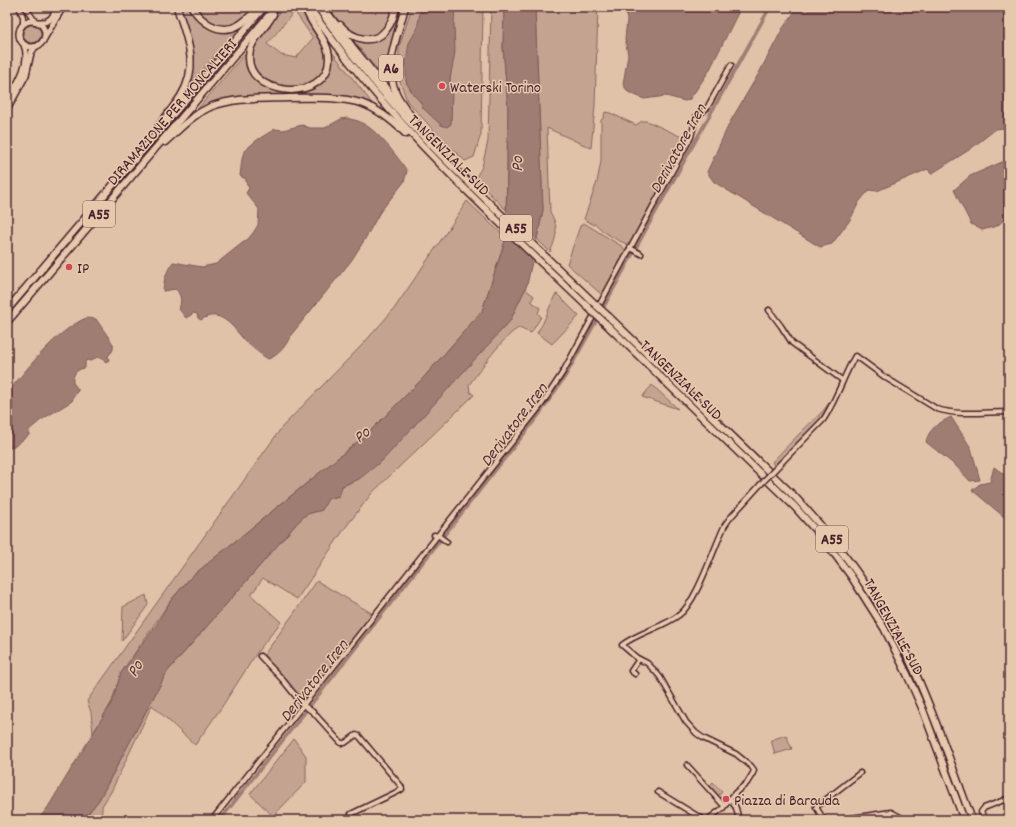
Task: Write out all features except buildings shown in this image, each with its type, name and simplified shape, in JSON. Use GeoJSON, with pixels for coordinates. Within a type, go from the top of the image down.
{"type":"FeatureCollection","features":[{"type":"Feature","properties":{"kind":"highway"},"geometry":{"type":"LineString","coordinates":[[152,141],[158,128],[172,110],[185,89],[191,68],[191,52],[178,7]]}},
{"type":"Feature","properties":{"kind":"highway"},"geometry":{"type":"LineString","coordinates":[[192,7],[201,18],[210,25],[220,29],[228,29],[242,24],[255,11],[263,7]]}},
{"type":"Feature","properties":{"kind":"highway","name":"DIRAMAZIONE PER MONCALIERI"},"geometry":{"type":"LineString","coordinates":[[7,310],[152,141],[263,7]]}},
{"type":"Feature","properties":{"kind":"highway"},"geometry":{"type":"LineString","coordinates":[[276,7],[270,20],[253,43],[250,50],[249,59],[257,78],[265,84],[283,90],[294,90],[310,86],[320,80],[327,69],[329,60],[328,51],[306,9]]}},
{"type":"Feature","properties":{"kind":"highway","name":"DIRAMAZIONE PER MONCALIERI"},"geometry":{"type":"LineString","coordinates":[[7,322],[276,7]]}},
{"type":"Feature","properties":{"kind":"highway","name":"TANGENZIALE SUD"},"geometry":{"type":"LineString","coordinates":[[318,7],[377,84],[414,127],[440,154],[795,497],[818,522],[853,566],[878,604],[910,662],[972,820]]}},
{"type":"Feature","properties":{"kind":"highway"},"geometry":{"type":"LineString","coordinates":[[323,7],[350,34],[364,39],[375,38],[384,32],[390,24],[396,7]]}},
{"type":"Feature","properties":{"kind":"highway"},"geometry":{"type":"LineString","coordinates":[[323,7],[372,72],[416,124]]}},
{"type":"Feature","properties":{"kind":"highway","name":"A6"},"geometry":{"type":"LineString","coordinates":[[405,7],[392,53],[391,73],[396,94],[416,124],[440,154]]}},
{"type":"Feature","properties":{"kind":"highway","name":"TANGENZIALE SUD"},"geometry":{"type":"LineString","coordinates":[[306,9],[322,31],[391,112],[436,160],[785,497],[839,558],[876,614],[900,658],[923,710],[964,820]]}},
{"type":"Feature","properties":{"kind":"highway"},"geometry":{"type":"LineString","coordinates":[[151,153],[190,118],[210,107],[219,104],[241,100],[327,98],[355,102],[376,110],[390,120],[416,145],[436,160]]}},
{"type":"Feature","properties":{"kind":"main road"},"geometry":{"type":"LineString","coordinates":[[7,101],[18,81],[24,65],[26,54],[23,44],[19,38],[19,30],[23,24],[30,21],[44,23],[49,20],[58,7]]}},
{"type":"Feature","properties":{"kind":"main road"},"geometry":{"type":"LineString","coordinates":[[7,110],[26,75],[31,53],[49,32],[63,7]]}},
{"type":"Feature","properties":{"kind":"main road"},"geometry":{"type":"LineString","coordinates":[[36,22],[44,29],[44,37]]}},
{"type":"Feature","properties":{"kind":"main road"},"geometry":{"type":"LineString","coordinates":[[23,44],[35,47]]}},
{"type":"Feature","properties":{"kind":"street"},"geometry":{"type":"LineString","coordinates":[[19,7],[23,17],[23,24]]}},
{"type":"Feature","properties":{"kind":"street"},"geometry":{"type":"LineString","coordinates":[[25,7],[36,22]]}},
{"type":"Feature","properties":{"kind":"street"},"geometry":{"type":"LineString","coordinates":[[212,820],[290,724],[303,705],[542,404],[563,372],[691,136],[696,118],[707,108],[731,66]]}},
{"type":"Feature","properties":{"kind":"street"},"geometry":{"type":"LineString","coordinates":[[630,248],[640,254]]}},
{"type":"Feature","properties":{"kind":"street"},"geometry":{"type":"LineString","coordinates":[[769,310],[792,343],[842,380]]}},
{"type":"Feature","properties":{"kind":"street"},"geometry":{"type":"LineString","coordinates":[[658,792],[705,820],[724,806],[747,783],[754,770],[736,754],[696,733],[686,722],[660,677],[647,663],[639,659],[622,645],[629,640],[678,616],[686,609],[696,592],[725,525],[760,485],[823,420],[829,412],[842,380],[855,356],[886,378],[937,409],[973,413],[1009,412]]}},
{"type":"Feature","properties":{"kind":"street"},"geometry":{"type":"LineString","coordinates":[[437,535],[447,542]]}},
{"type":"Feature","properties":{"kind":"street"},"geometry":{"type":"LineString","coordinates":[[260,656],[282,679],[303,705],[313,712],[341,743],[345,743],[356,735],[360,736],[401,786],[402,789],[399,791],[351,814],[354,820]]}},
{"type":"Feature","properties":{"kind":"street"},"geometry":{"type":"LineString","coordinates":[[636,674],[631,671],[639,659]]}},
{"type":"Feature","properties":{"kind":"street"},"geometry":{"type":"LineString","coordinates":[[687,765],[724,806]]}},
{"type":"Feature","properties":{"kind":"street"},"geometry":{"type":"LineString","coordinates":[[824,820],[816,807],[860,773]]}},
{"type":"Feature","properties":{"kind":"street"},"geometry":{"type":"LineString","coordinates":[[984,820],[981,812],[984,808],[1009,798]]}},
{"type":"Feature","properties":{"kind":"street"},"geometry":{"type":"LineString","coordinates":[[730,799],[735,805],[738,820]]}},
{"type":"Feature","properties":{"kind":"street"},"geometry":{"type":"LineString","coordinates":[[838,820],[891,812],[906,820]]}},
{"type":"Feature","properties":{"kind":"street"},"geometry":{"type":"LineString","coordinates":[[758,820],[764,820]]}},
{"type":"Feature","properties":{"kind":"shaded area"},"geometry":{"type":"Polygon","coordinates":[[[180,7],[189,7],[200,21],[236,31],[190,85],[193,66],[193,52],[180,7]]]}},
{"type":"Feature","properties":{"kind":"shaded area"},"geometry":{"type":"Polygon","coordinates":[[[195,7],[255,7],[240,21],[232,25],[225,26],[210,22],[195,7]]]}},
{"type":"Feature","properties":{"kind":"shaded area"},"geometry":{"type":"Polygon","coordinates":[[[284,7],[293,7],[293,13],[267,44],[281,55],[296,58],[313,38],[295,12],[297,7],[299,7],[317,33],[325,49],[325,66],[318,78],[304,85],[288,87],[272,84],[260,76],[253,63],[255,44],[284,7]]]}},
{"type":"Feature","properties":{"kind":"shaded area"},"geometry":{"type":"Polygon","coordinates":[[[329,7],[393,7],[385,27],[377,34],[367,36],[356,34],[346,29],[329,7]]]}},
{"type":"Feature","properties":{"kind":"shaded area"},"geometry":{"type":"Polygon","coordinates":[[[398,7],[403,7],[389,51],[388,70],[390,86],[353,40],[365,42],[380,38],[398,7]]]}},
{"type":"Feature","properties":{"kind":"shaded area","name":"Waterski Torino"},"geometry":{"type":"Polygon","coordinates":[[[411,7],[483,7],[481,134],[474,157],[465,161],[439,136],[407,101],[399,78],[399,47],[411,7]]]}},
{"type":"Feature","properties":{"kind":"shaded area"},"geometry":{"type":"Polygon","coordinates":[[[491,7],[504,7],[503,47],[508,108],[506,210],[475,179],[482,167],[488,141],[491,7]]]}},
{"type":"Feature","properties":{"kind":"shaded area"},"geometry":{"type":"Polygon","coordinates":[[[535,7],[598,7],[595,106],[591,148],[547,128],[550,212],[556,227],[554,242],[550,252],[537,239],[543,210],[535,7]]]}},
{"type":"Feature","properties":{"kind":"shaded area"},"geometry":{"type":"Polygon","coordinates":[[[32,25],[39,27],[41,34],[39,41],[32,43],[25,41],[23,34],[25,27],[32,25]]]}},
{"type":"Feature","properties":{"kind":"shaded area"},"geometry":{"type":"Polygon","coordinates":[[[247,51],[247,64],[255,78],[267,87],[281,92],[295,92],[317,84],[324,79],[331,67],[332,52],[375,107],[364,102],[254,97],[195,112],[247,51]]]}},
{"type":"Feature","properties":{"kind":"shaded area"},"geometry":{"type":"Polygon","coordinates":[[[605,112],[636,125],[642,121],[647,121],[684,138],[684,142],[681,142],[680,147],[666,171],[666,177],[630,243],[627,244],[615,239],[596,224],[594,225],[584,219],[597,182],[601,161],[601,120],[604,117],[605,112]]]}},
{"type":"Feature","properties":{"kind":"shaded area"},"geometry":{"type":"Polygon","coordinates":[[[467,201],[506,238],[482,311],[424,377],[366,435],[191,577],[171,600],[121,673],[112,702],[93,733],[91,712],[87,701],[282,427],[363,344],[394,309],[467,201]]]}},
{"type":"Feature","properties":{"kind":"shaded area"},"geometry":{"type":"Polygon","coordinates":[[[584,223],[623,247],[625,251],[602,295],[567,264],[580,226],[584,223]]]}},
{"type":"Feature","properties":{"kind":"shaded area"},"geometry":{"type":"Polygon","coordinates":[[[525,289],[534,296],[531,301],[540,308],[538,313],[541,317],[531,333],[519,328],[507,337],[469,385],[470,392],[474,395],[372,493],[345,528],[297,599],[263,578],[251,595],[281,622],[258,651],[195,745],[152,705],[111,792],[102,806],[100,820],[83,820],[99,800],[167,672],[298,522],[307,514],[322,510],[327,499],[339,496],[342,486],[359,479],[510,321],[525,289]]]}},
{"type":"Feature","properties":{"kind":"shaded area"},"geometry":{"type":"Polygon","coordinates":[[[557,294],[579,316],[552,344],[537,333],[555,295],[557,294]]]}},
{"type":"Feature","properties":{"kind":"shaded area"},"geometry":{"type":"Polygon","coordinates":[[[652,385],[678,409],[642,397],[652,385]]]}},
{"type":"Feature","properties":{"kind":"shaded area"},"geometry":{"type":"Polygon","coordinates":[[[829,403],[825,414],[775,467],[772,462],[822,412],[829,403]]]}},
{"type":"Feature","properties":{"kind":"shaded area"},"geometry":{"type":"Polygon","coordinates":[[[317,581],[373,614],[303,700],[264,655],[317,581]]]}},
{"type":"Feature","properties":{"kind":"shaded area"},"geometry":{"type":"Polygon","coordinates":[[[146,595],[148,605],[122,641],[123,607],[146,595]]]}},
{"type":"Feature","properties":{"kind":"shaded area"},"geometry":{"type":"Polygon","coordinates":[[[786,735],[792,749],[775,754],[771,740],[786,735]]]}},
{"type":"Feature","properties":{"kind":"shaded area"},"geometry":{"type":"Polygon","coordinates":[[[294,739],[306,756],[306,782],[273,816],[250,794],[294,739]]]}},
{"type":"Feature","properties":{"kind":"shaded area"},"geometry":{"type":"Polygon","coordinates":[[[713,782],[722,792],[718,796],[709,786],[713,782]]]}},
{"type":"Feature","properties":{"kind":"water"},"geometry":{"type":"Polygon","coordinates":[[[421,7],[455,7],[455,52],[450,79],[452,91],[451,124],[447,127],[441,125],[423,108],[406,82],[406,62],[409,43],[417,29],[421,7]]]}},
{"type":"Feature","properties":{"kind":"water","name":"Po"},"geometry":{"type":"Polygon","coordinates":[[[504,7],[535,7],[543,210],[527,285],[510,321],[383,460],[359,479],[342,486],[339,496],[328,499],[322,510],[307,514],[298,522],[167,672],[99,800],[83,820],[38,820],[48,807],[112,702],[121,673],[156,625],[171,600],[191,577],[366,435],[424,377],[482,311],[506,238],[508,108],[503,47],[504,7]]]}},
{"type":"Feature","properties":{"kind":"water"},"geometry":{"type":"Polygon","coordinates":[[[625,7],[741,7],[709,71],[690,99],[685,101],[666,96],[644,99],[628,92],[623,84],[628,55],[625,39],[627,20],[625,7]]]}},
{"type":"Feature","properties":{"kind":"water"},"geometry":{"type":"Polygon","coordinates":[[[798,7],[801,7],[806,12],[813,7],[1009,7],[1009,131],[1003,128],[996,129],[969,150],[931,174],[928,169],[877,191],[869,190],[859,202],[850,220],[832,244],[820,247],[714,182],[707,172],[730,122],[783,28],[798,7]]]}},
{"type":"Feature","properties":{"kind":"water"},"geometry":{"type":"Polygon","coordinates":[[[347,118],[359,121],[368,126],[387,144],[407,171],[404,182],[380,212],[351,261],[291,335],[282,349],[276,355],[268,359],[246,342],[227,321],[221,318],[208,316],[201,320],[198,318],[197,314],[194,313],[186,318],[179,309],[180,298],[176,289],[163,291],[166,276],[173,262],[202,267],[216,264],[248,239],[258,225],[259,209],[246,193],[249,188],[246,179],[240,176],[244,151],[257,140],[275,129],[283,130],[302,125],[310,128],[325,128],[341,119],[347,118]]]}},
{"type":"Feature","properties":{"kind":"water"},"geometry":{"type":"Polygon","coordinates":[[[1009,159],[1009,212],[1007,217],[997,226],[982,230],[971,224],[954,190],[970,176],[1009,159]]]}},
{"type":"Feature","properties":{"kind":"water"},"geometry":{"type":"Polygon","coordinates":[[[86,318],[96,319],[113,344],[112,351],[108,356],[109,360],[106,362],[97,357],[91,361],[87,360],[85,362],[85,368],[77,371],[73,377],[73,383],[78,391],[72,401],[41,420],[29,430],[29,435],[16,445],[7,449],[7,393],[53,341],[75,324],[86,318]]]}},
{"type":"Feature","properties":{"kind":"water"},"geometry":{"type":"Polygon","coordinates":[[[951,417],[971,448],[980,480],[970,481],[956,466],[926,442],[929,433],[932,430],[951,417]]]}},
{"type":"Feature","properties":{"kind":"water"},"geometry":{"type":"Polygon","coordinates":[[[994,467],[1009,478],[1009,521],[972,490],[980,484],[990,482],[994,467]]]}},
{"type":"Feature","properties":{"kind":"pier"},"geometry":{"type":"Polygon","coordinates":[[[504,210],[538,242],[534,262],[504,233],[504,210]]]}},
{"type":"Feature","properties":{"kind":"waterway","name":"Derivatore Iren"},"geometry":{"type":"LineString","coordinates":[[602,310],[770,7]]}},
{"type":"Feature","properties":{"kind":"waterway","name":"Derivatore Iren"},"geometry":{"type":"LineString","coordinates":[[220,820],[538,416],[566,375],[599,316]]}},
{"type":"Feature","properties":{"kind":"place","name":"Waterski Torino"},"geometry":{"type":"Point","coordinates":[442,86]}},
{"type":"Feature","properties":{"kind":"place","name":"IP"},"geometry":{"type":"Point","coordinates":[69,267]}},
{"type":"Feature","properties":{"kind":"place","name":"Piazza di Barauda"},"geometry":{"type":"Point","coordinates":[726,799]}}]}
